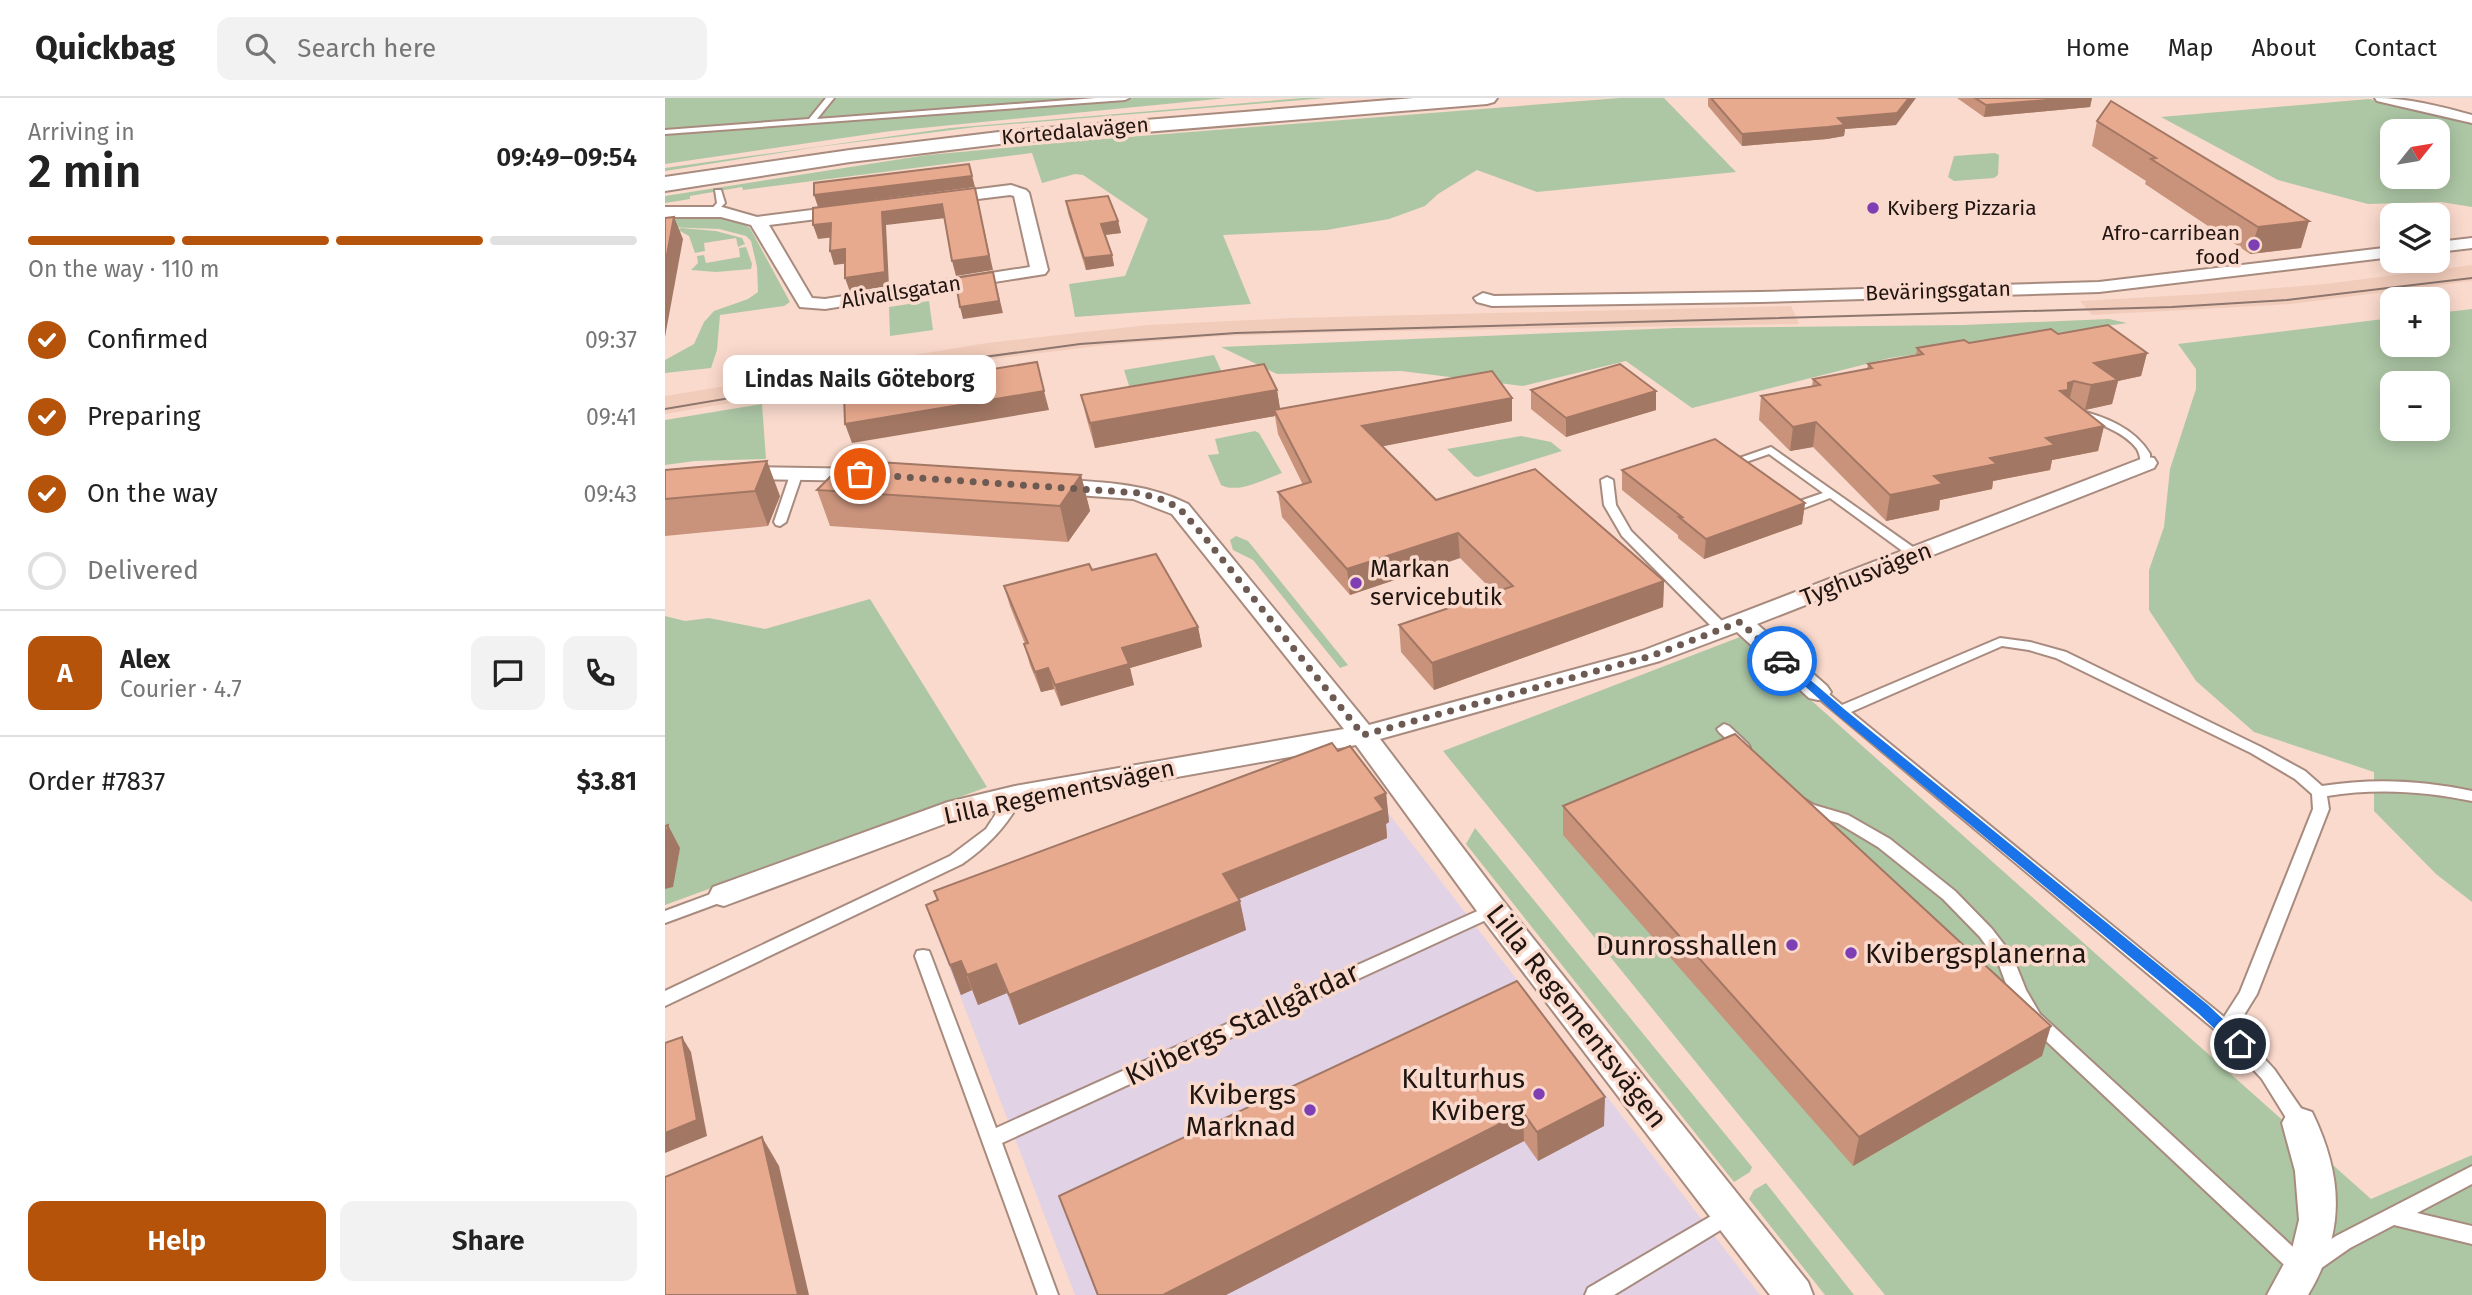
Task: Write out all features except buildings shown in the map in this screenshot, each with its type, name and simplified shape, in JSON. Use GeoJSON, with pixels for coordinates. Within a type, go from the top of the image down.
{"type":"FeatureCollection","features":[{"type":"Feature","properties":{"kind":"main road","name":"Kortedalavägen"},"geometry":{"type":"LineString","coordinates":[[665,174],[821,150],[982,130],[1366,98]]}},
{"type":"Feature","properties":{"kind":"main road","name":"Kortedalavägen"},"geometry":{"type":"LineString","coordinates":[[665,184],[862,154],[999,138],[1487,98]]}},
{"type":"Feature","properties":{"kind":"street"},"geometry":{"type":"LineString","coordinates":[[2382,98],[2472,119]]}},
{"type":"Feature","properties":{"kind":"street","name":"Alivallsgatan"},"geometry":{"type":"LineString","coordinates":[[665,212],[715,211],[757,222],[765,231],[806,303],[825,304],[1030,274],[1040,267],[1021,193],[1011,190],[757,222]]}},
{"type":"Feature","properties":{"kind":"street"},"geometry":{"type":"LineString","coordinates":[[2450,246],[2472,243]]}},
{"type":"Feature","properties":{"kind":"street","name":"Beväringsgatan"},"geometry":{"type":"LineString","coordinates":[[1483,298],[1492,301],[1760,297],[2099,286],[2380,253]]}},
{"type":"Feature","properties":{"kind":"street","name":"Tyghusvägen"},"geometry":{"type":"LineString","coordinates":[[1363,735],[1651,656],[1916,555],[2146,463]]}},
{"type":"Feature","properties":{"kind":"street"},"geometry":{"type":"LineString","coordinates":[[665,481],[708,475],[797,472],[901,477]]}},
{"type":"Feature","properties":{"kind":"street","name":"Lilla Regementsvägen"},"geometry":{"type":"LineString","coordinates":[[1024,484],[1139,493],[1164,500],[1180,509],[1363,735],[1493,909],[1794,1295]]}},
{"type":"Feature","properties":{"kind":"street"},"geometry":{"type":"LineString","coordinates":[[1731,626],[1818,692]]}},
{"type":"Feature","properties":{"kind":"street","name":"Lilla Regementsvägen"},"geometry":{"type":"LineString","coordinates":[[724,895],[948,812],[1015,796],[1363,735]]}},
{"type":"Feature","properties":{"kind":"street"},"geometry":{"type":"LineString","coordinates":[[2295,1282],[2318,1222],[2314,1179],[2300,1123]]}},
{"type":"Feature","properties":{"kind":"lane"},"geometry":{"type":"LineString","coordinates":[[811,121],[830,98]]}},
{"type":"Feature","properties":{"kind":"lane"},"geometry":{"type":"LineString","coordinates":[[665,132],[1125,98]]}},
{"type":"Feature","properties":{"kind":"lane"},"geometry":{"type":"LineString","coordinates":[[715,211],[721,203],[718,192]]}},
{"type":"Feature","properties":{"kind":"lane","name":"Tyghusvägen"},"geometry":{"type":"LineString","coordinates":[[2069,411],[2098,418],[2142,445],[2147,455],[2146,463]]}},
{"type":"Feature","properties":{"kind":"lane"},"geometry":{"type":"LineString","coordinates":[[1754,477],[1734,462],[1771,450],[1916,555]]}},
{"type":"Feature","properties":{"kind":"lane"},"geometry":{"type":"LineString","coordinates":[[780,522],[797,472]]}},
{"type":"Feature","properties":{"kind":"lane"},"geometry":{"type":"LineString","coordinates":[[1608,480],[1610,505],[1626,533],[1731,626]]}},
{"type":"Feature","properties":{"kind":"lane"},"geometry":{"type":"LineString","coordinates":[[1775,492],[1795,507],[1831,494]]}},
{"type":"Feature","properties":{"kind":"lane"},"geometry":{"type":"LineString","coordinates":[[1840,711],[2000,642],[2030,646],[2061,655],[2256,750],[2300,775],[2319,792],[2321,809],[2248,994],[2226,1029]]}},
{"type":"Feature","properties":{"kind":"lane"},"geometry":{"type":"LineString","coordinates":[[1818,692],[2226,1029],[2268,1074],[2300,1123]]}},
{"type":"Feature","properties":{"kind":"lane"},"geometry":{"type":"LineString","coordinates":[[1724,729],[1752,756]]}},
{"type":"Feature","properties":{"kind":"lane"},"geometry":{"type":"LineString","coordinates":[[2319,792],[2356,785],[2414,785],[2472,796]]}},
{"type":"Feature","properties":{"kind":"lane"},"geometry":{"type":"LineString","coordinates":[[1790,791],[1809,809],[1843,819],[1884,843],[1949,895],[1986,933],[2006,960],[2018,992],[2033,1018],[2295,1282],[2343,1242],[2472,1174]]}},
{"type":"Feature","properties":{"kind":"lane"},"geometry":{"type":"LineString","coordinates":[[665,999],[957,860],[988,839],[1003,821],[1015,796]]}},
{"type":"Feature","properties":{"kind":"lane"},"geometry":{"type":"LineString","coordinates":[[665,917],[724,895]]}},
{"type":"Feature","properties":{"kind":"lane","name":"Kvibergs Stallgårdar"},"geometry":{"type":"LineString","coordinates":[[992,1139],[1493,909]]}},
{"type":"Feature","properties":{"kind":"lane"},"geometry":{"type":"LineString","coordinates":[[923,956],[1048,1295]]}},
{"type":"Feature","properties":{"kind":"lane"},"geometry":{"type":"LineString","coordinates":[[1595,1295],[1731,1213]]}},
{"type":"Feature","properties":{"kind":"lane"},"geometry":{"type":"LineString","coordinates":[[2392,1216],[2472,1235]]}},
{"type":"Feature","properties":{"kind":"shaded area"},"geometry":{"type":"Polygon","coordinates":[[[2472,265],[2472,281],[2425,287],[2380,287],[2380,293],[2291,304],[2092,315],[2080,301],[2325,284],[2410,273],[2450,273],[2450,268],[2472,265]]]}},
{"type":"Feature","properties":{"kind":"shaded area"},"geometry":{"type":"Polygon","coordinates":[[[1791,306],[1799,324],[1345,332],[1224,336],[1106,345],[984,360],[665,414],[665,396],[987,343],[1148,325],[1291,318],[1791,306]]]}},
{"type":"Feature","properties":{"kind":"shaded area","name":"Kvibergs Marknad"},"geometry":{"type":"Polygon","coordinates":[[[1349,762],[1760,1295],[1075,1295],[933,925],[1349,762]]]}},
{"type":"Feature","properties":{"kind":"green space"},"geometry":{"type":"Polygon","coordinates":[[[665,98],[1227,98],[891,131],[665,164],[665,98]]]}},
{"type":"Feature","properties":{"kind":"green space"},"geometry":{"type":"Polygon","coordinates":[[[1326,98],[976,127],[817,147],[665,171],[665,168],[950,128],[1326,98]]]}},
{"type":"Feature","properties":{"kind":"green space"},"geometry":{"type":"Polygon","coordinates":[[[1412,98],[1445,98],[1077,127],[665,180],[665,177],[839,151],[1018,130],[1412,98]]]}},
{"type":"Feature","properties":{"kind":"green space"},"geometry":{"type":"Polygon","coordinates":[[[1620,98],[1664,98],[1736,172],[1537,192],[1477,170],[1438,194],[1425,206],[1389,219],[1327,230],[1223,235],[1251,304],[1075,317],[1069,284],[1125,276],[1148,219],[1083,175],[1075,174],[1042,183],[1032,153],[743,190],[742,187],[665,203],[665,196],[927,155],[1620,98]]]}},
{"type":"Feature","properties":{"kind":"green space"},"geometry":{"type":"Polygon","coordinates":[[[2369,99],[2431,110],[2472,124],[2472,207],[2441,202],[2368,204],[2278,180],[2161,117],[2369,99]]]}},
{"type":"Feature","properties":{"kind":"green space"},"geometry":{"type":"Polygon","coordinates":[[[1999,155],[1998,175],[1994,178],[1954,181],[1948,177],[1954,156],[1999,155]]]}},
{"type":"Feature","properties":{"kind":"green space"},"geometry":{"type":"Polygon","coordinates":[[[707,214],[735,219],[750,228],[790,302],[784,306],[720,315],[717,350],[711,368],[665,373],[665,360],[694,344],[704,322],[714,311],[748,299],[758,292],[757,267],[751,241],[746,236],[719,229],[665,227],[665,215],[707,214]]]}},
{"type":"Feature","properties":{"kind":"green space"},"geometry":{"type":"Polygon","coordinates":[[[678,230],[716,231],[742,238],[745,244],[738,247],[736,238],[704,243],[705,251],[695,253],[689,236],[678,230]]]}},
{"type":"Feature","properties":{"kind":"green space"},"geometry":{"type":"Polygon","coordinates":[[[746,247],[751,269],[716,272],[691,270],[698,263],[697,256],[704,255],[706,263],[740,257],[739,248],[746,247]]]}},
{"type":"Feature","properties":{"kind":"green space"},"geometry":{"type":"Polygon","coordinates":[[[929,301],[933,330],[890,336],[889,307],[929,301]]]}},
{"type":"Feature","properties":{"kind":"green space"},"geometry":{"type":"Polygon","coordinates":[[[2472,309],[2472,902],[2436,874],[2374,811],[2374,772],[2254,732],[2196,681],[2149,610],[2149,570],[2164,527],[2170,469],[2196,389],[2196,369],[2178,344],[2380,319],[2380,357],[2450,357],[2450,312],[2472,309]]]}},
{"type":"Feature","properties":{"kind":"green space"},"geometry":{"type":"Polygon","coordinates":[[[2109,319],[2127,323],[1890,358],[1692,408],[1626,361],[1523,386],[1401,371],[1277,374],[1221,347],[1676,328],[1963,325],[2109,319]]]}},
{"type":"Feature","properties":{"kind":"green space"},"geometry":{"type":"Polygon","coordinates":[[[1214,355],[1225,379],[1132,395],[1124,370],[1214,355]]]}},
{"type":"Feature","properties":{"kind":"green space"},"geometry":{"type":"Polygon","coordinates":[[[762,404],[766,459],[695,461],[665,465],[665,420],[762,404]]]}},
{"type":"Feature","properties":{"kind":"green space"},"geometry":{"type":"Polygon","coordinates":[[[1255,431],[1259,433],[1282,473],[1243,487],[1221,485],[1208,455],[1219,454],[1215,439],[1255,431]]]}},
{"type":"Feature","properties":{"kind":"green space"},"geometry":{"type":"Polygon","coordinates":[[[1521,436],[1551,442],[1562,451],[1478,477],[1447,449],[1521,436]]]}},
{"type":"Feature","properties":{"kind":"green space"},"geometry":{"type":"Polygon","coordinates":[[[1236,536],[1248,541],[1348,665],[1340,668],[1253,560],[1233,550],[1230,540],[1236,536]]]}},
{"type":"Feature","properties":{"kind":"green space"},"geometry":{"type":"Polygon","coordinates":[[[870,599],[987,787],[665,905],[665,616],[685,621],[709,618],[765,629],[870,599]]]}},
{"type":"Feature","properties":{"kind":"green space","name":"Kvibergsplanerna"},"geometry":{"type":"Polygon","coordinates":[[[1740,637],[2371,1199],[2472,1155],[2472,1295],[1885,1295],[1443,751],[1740,637]]]}},
{"type":"Feature","properties":{"kind":"green space"},"geometry":{"type":"Polygon","coordinates":[[[1475,828],[1752,1167],[1750,1172],[1734,1182],[1466,844],[1475,828]]]}},
{"type":"Feature","properties":{"kind":"green space"},"geometry":{"type":"Polygon","coordinates":[[[1766,1183],[1854,1295],[1825,1295],[1749,1199],[1754,1190],[1766,1183]]]}},
{"type":"Feature","properties":{"kind":"tram line"},"geometry":{"type":"LineString","coordinates":[[665,409],[932,364],[1080,344],[1236,333],[2172,307],[2287,300],[2472,278]]}},
{"type":"Feature","properties":{"kind":"way so far"},"geometry":{"type":"LineString","coordinates":[[860,474],[1093,489],[1139,493],[1164,500],[1180,509],[1202,534],[1363,735],[1651,656],[1740,622],[1782,661]]}},
{"type":"Feature","properties":{"kind":"place","name":"Kviberg Pizzaria"},"geometry":{"type":"Point","coordinates":[1873,208]}},
{"type":"Feature","properties":{"kind":"place","name":"Afro-carribean food"},"geometry":{"type":"Point","coordinates":[2254,245]}},
{"type":"Feature","properties":{"kind":"place","name":"Lindas Nails Göteborg"},"geometry":{"type":"Point","coordinates":[860,474]}},
{"type":"Feature","properties":{"kind":"place","name":"Markan servicebutik"},"geometry":{"type":"Point","coordinates":[1356,583]}},
{"type":"Feature","properties":{"kind":"place","name":"Dunrosshallen"},"geometry":{"type":"Point","coordinates":[1792,945]}},
{"type":"Feature","properties":{"kind":"place","name":"Kvibergsplanerna"},"geometry":{"type":"Point","coordinates":[1851,953]}},
{"type":"Feature","properties":{"kind":"place","name":"Kulturhus Kviberg"},"geometry":{"type":"Point","coordinates":[1539,1094]}},
{"type":"Feature","properties":{"kind":"place","name":"Kvibergs Marknad"},"geometry":{"type":"Point","coordinates":[1310,1110]}},
{"type":"Feature","properties":{"kind":"route"},"geometry":{"type":"LineString","coordinates":[[1782,661],[2203,1009],[2240,1044]]}}]}
